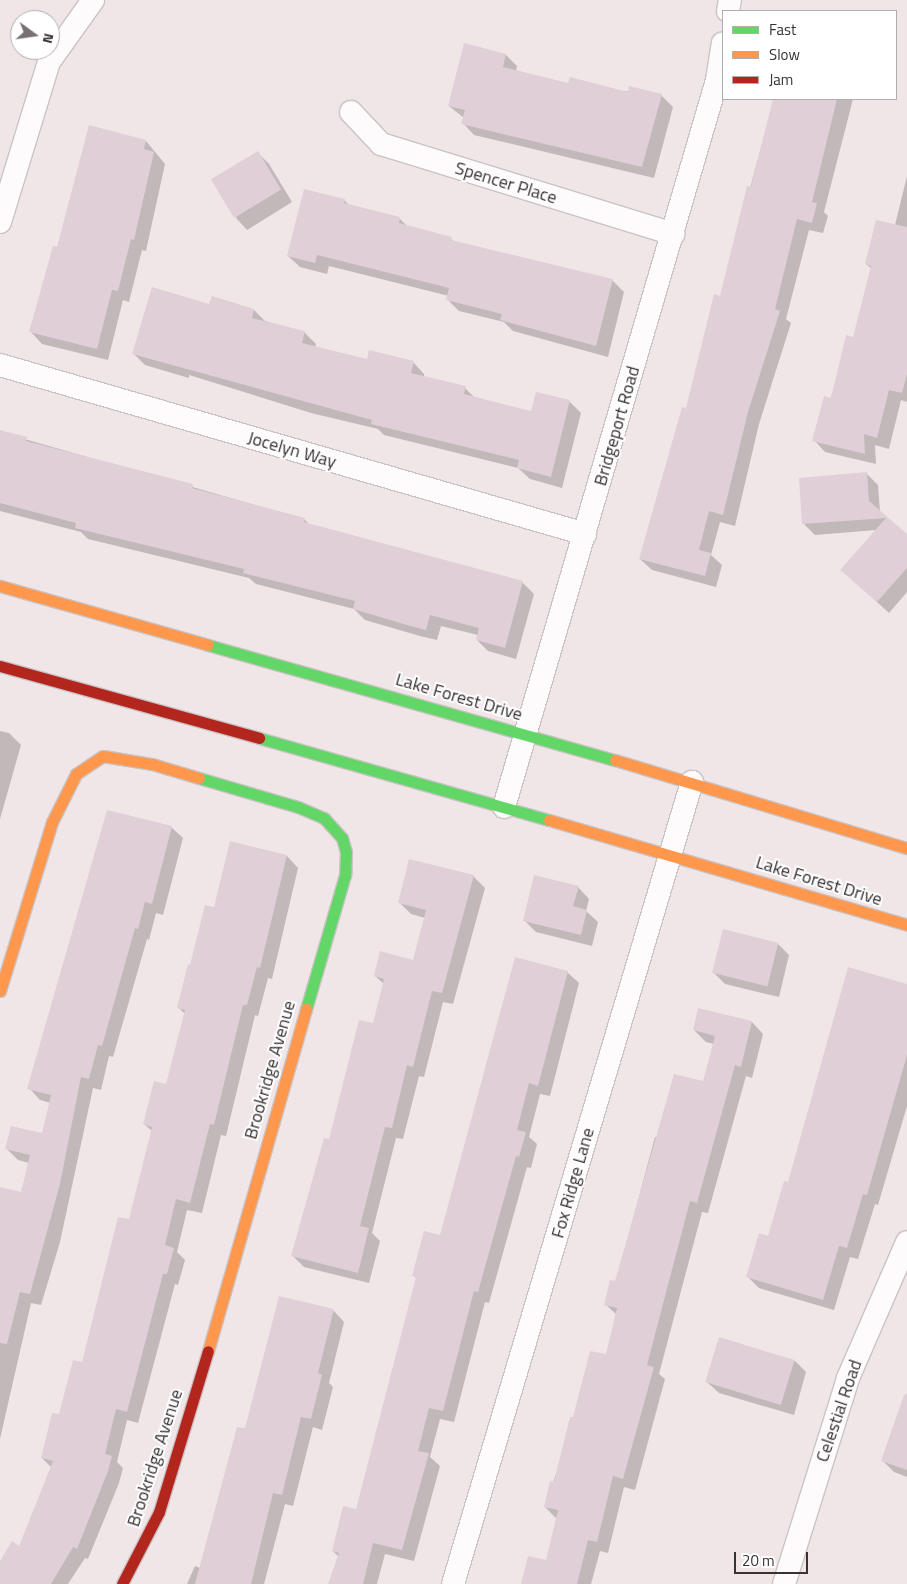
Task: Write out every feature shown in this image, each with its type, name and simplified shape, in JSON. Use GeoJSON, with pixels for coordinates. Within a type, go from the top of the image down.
{"type":"FeatureCollection","features":[{"type":"Feature","properties":{"kind":"main road","name":"Lake Forest Drive"},"geometry":{"type":"LineString","coordinates":[[0,586],[526,734],[692,782],[907,848]]}},
{"type":"Feature","properties":{"kind":"main road","name":"Lake Forest Drive"},"geometry":{"type":"LineString","coordinates":[[0,666],[670,854],[907,925]]}},
{"type":"Feature","properties":{"kind":"main road","name":"Brookridge Avenue"},"geometry":{"type":"LineString","coordinates":[[0,991],[52,822],[76,774],[103,756],[152,764],[324,818],[336,828],[346,852],[345,876],[201,1375],[159,1512],[122,1584]]}},
{"type":"Feature","properties":{"kind":"street"},"geometry":{"type":"LineString","coordinates":[[0,222],[49,62],[93,0]]}},
{"type":"Feature","properties":{"kind":"street","name":"Bridgeport Road"},"geometry":{"type":"LineString","coordinates":[[504,807],[673,234],[717,80],[722,49]]}},
{"type":"Feature","properties":{"kind":"street","name":"Spencer Place"},"geometry":{"type":"LineString","coordinates":[[351,112],[381,144],[673,234]]}},
{"type":"Feature","properties":{"kind":"street","name":"Jocelyn Way"},"geometry":{"type":"LineString","coordinates":[[0,366],[585,534]]}},
{"type":"Feature","properties":{"kind":"street","name":"Fox Ridge Lane"},"geometry":{"type":"LineString","coordinates":[[453,1584],[692,782]]}},
{"type":"Feature","properties":{"kind":"street","name":"Celestial Road"},"geometry":{"type":"LineString","coordinates":[[784,1584],[848,1378],[907,1242]]}},
{"type":"Feature","properties":{"kind":"building"},"geometry":{"type":"Polygon","coordinates":[[[464,43],[506,54],[503,67],[568,83],[570,77],[628,92],[629,86],[662,94],[642,167],[461,124],[465,110],[448,106],[464,43]]]}},
{"type":"Feature","properties":{"kind":"building"},"geometry":{"type":"Polygon","coordinates":[[[773,100],[837,100],[812,202],[817,203],[812,223],[797,219],[775,309],[780,311],[748,412],[723,515],[709,511],[699,550],[711,553],[705,576],[639,559],[682,407],[686,408],[714,294],[720,296],[747,186],[751,187],[773,100]]]}},
{"type":"Feature","properties":{"kind":"building"},"geometry":{"type":"Polygon","coordinates":[[[89,125],[146,140],[144,149],[154,152],[134,240],[131,239],[118,291],[112,290],[97,349],[29,332],[53,246],[57,247],[89,125]]]}},
{"type":"Feature","properties":{"kind":"building"},"geometry":{"type":"Polygon","coordinates":[[[258,151],[281,190],[234,218],[211,179],[258,151]]]}},
{"type":"Feature","properties":{"kind":"building"},"geometry":{"type":"Polygon","coordinates":[[[304,189],[345,199],[344,203],[400,217],[399,223],[452,237],[451,240],[613,279],[596,346],[500,320],[502,314],[446,300],[449,288],[317,255],[315,263],[287,256],[304,189]]]}},
{"type":"Feature","properties":{"kind":"building"},"geometry":{"type":"Polygon","coordinates":[[[876,220],[907,227],[907,374],[902,393],[889,390],[877,438],[864,434],[865,454],[812,441],[824,396],[831,398],[846,335],[853,337],[871,266],[865,264],[876,220]]]}},
{"type":"Feature","properties":{"kind":"building"},"geometry":{"type":"Polygon","coordinates":[[[152,287],[209,304],[212,296],[254,309],[252,318],[305,331],[302,343],[367,359],[369,350],[414,361],[411,373],[466,386],[464,394],[531,411],[536,392],[570,400],[551,477],[517,468],[519,460],[371,424],[372,420],[132,354],[152,287]]]}},
{"type":"Feature","properties":{"kind":"building"},"geometry":{"type":"Polygon","coordinates":[[[0,430],[27,437],[26,441],[193,484],[192,488],[305,518],[304,522],[523,581],[505,648],[476,640],[479,628],[430,615],[426,630],[353,609],[355,601],[243,573],[244,569],[75,528],[76,523],[0,503],[0,430]]]}},
{"type":"Feature","properties":{"kind":"building"},"geometry":{"type":"Polygon","coordinates":[[[867,472],[869,501],[907,534],[907,568],[877,602],[840,570],[886,518],[802,524],[799,478],[867,472]]]}},
{"type":"Feature","properties":{"kind":"building"},"geometry":{"type":"Polygon","coordinates":[[[107,810],[172,826],[152,904],[145,902],[138,929],[135,928],[102,1046],[98,1045],[89,1079],[81,1077],[60,1184],[30,1294],[20,1292],[7,1344],[0,1343],[0,1187],[21,1192],[30,1155],[5,1149],[11,1126],[42,1133],[51,1095],[27,1089],[107,810]]]}},
{"type":"Feature","properties":{"kind":"building"},"geometry":{"type":"Polygon","coordinates":[[[230,841],[287,855],[260,968],[257,967],[247,1005],[243,1005],[214,1125],[210,1124],[190,1203],[176,1199],[165,1245],[174,1248],[167,1274],[163,1274],[127,1412],[116,1409],[105,1454],[112,1456],[108,1471],[77,1549],[73,1547],[51,1584],[0,1584],[0,1561],[12,1541],[19,1546],[53,1461],[41,1458],[52,1413],[59,1414],[73,1360],[82,1362],[118,1217],[129,1219],[152,1127],[143,1124],[154,1081],[166,1084],[185,1010],[177,1008],[188,964],[190,965],[205,905],[214,907],[230,841]]]}},
{"type":"Feature","properties":{"kind":"building"},"geometry":{"type":"Polygon","coordinates":[[[409,859],[474,875],[442,993],[432,991],[413,1067],[407,1065],[392,1128],[385,1127],[360,1226],[369,1228],[358,1273],[291,1256],[324,1138],[329,1139],[359,1020],[373,1023],[384,979],[374,976],[380,951],[413,960],[426,910],[398,903],[409,859]]]}},
{"type":"Feature","properties":{"kind":"building"},"geometry":{"type":"Polygon","coordinates":[[[534,875],[579,886],[573,906],[587,910],[581,935],[523,921],[534,875]]]}},
{"type":"Feature","properties":{"kind":"building"},"geometry":{"type":"Polygon","coordinates":[[[723,929],[778,943],[767,986],[712,973],[723,929]]]}},
{"type":"Feature","properties":{"kind":"building"},"geometry":{"type":"Polygon","coordinates":[[[515,957],[568,971],[538,1086],[529,1083],[517,1130],[526,1132],[519,1157],[516,1156],[478,1292],[474,1291],[443,1411],[429,1408],[418,1451],[429,1453],[402,1550],[373,1543],[363,1584],[328,1584],[339,1553],[332,1551],[343,1506],[356,1509],[416,1277],[412,1276],[424,1231],[440,1235],[515,957]]]}},
{"type":"Feature","properties":{"kind":"building"},"geometry":{"type":"Polygon","coordinates":[[[848,967],[907,984],[907,1055],[867,1195],[863,1194],[847,1248],[839,1246],[823,1300],[746,1277],[759,1233],[768,1236],[784,1181],[788,1182],[848,967]]]}},
{"type":"Feature","properties":{"kind":"building"},"geometry":{"type":"Polygon","coordinates":[[[698,1008],[752,1021],[741,1067],[735,1065],[697,1203],[690,1201],[647,1365],[654,1367],[623,1479],[613,1476],[597,1542],[588,1540],[577,1584],[521,1584],[528,1556],[546,1560],[558,1510],[544,1507],[550,1481],[554,1482],[570,1417],[573,1417],[590,1351],[606,1354],[617,1308],[604,1305],[610,1280],[615,1281],[674,1074],[703,1081],[715,1036],[693,1030],[698,1008]]]}},
{"type":"Feature","properties":{"kind":"building"},"geometry":{"type":"Polygon","coordinates":[[[279,1296],[334,1309],[318,1373],[322,1375],[311,1419],[301,1417],[282,1495],[273,1493],[251,1584],[195,1584],[237,1427],[245,1428],[279,1296]]]}},
{"type":"Feature","properties":{"kind":"building"},"geometry":{"type":"Polygon","coordinates":[[[719,1337],[795,1360],[781,1405],[705,1382],[719,1337]]]}},
{"type":"Feature","properties":{"kind":"building"},"geometry":{"type":"Polygon","coordinates":[[[904,1395],[907,1395],[907,1470],[881,1461],[904,1395]]]}},
{"type":"Feature","properties":{"kind":"traffic: fast"},"geometry":{"type":"LineString","coordinates":[[208,645],[615,760]]}},
{"type":"Feature","properties":{"kind":"traffic: fast"},"geometry":{"type":"LineString","coordinates":[[259,738],[549,820]]}},
{"type":"Feature","properties":{"kind":"traffic: fast"},"geometry":{"type":"LineString","coordinates":[[199,778],[298,807],[324,818],[342,838],[346,852],[345,875],[306,1009]]}},
{"type":"Feature","properties":{"kind":"traffic: slow"},"geometry":{"type":"LineString","coordinates":[[0,586],[208,645]]}},
{"type":"Feature","properties":{"kind":"traffic: slow"},"geometry":{"type":"LineString","coordinates":[[0,991],[52,822],[76,774],[103,756],[152,764],[199,778]]}},
{"type":"Feature","properties":{"kind":"traffic: slow"},"geometry":{"type":"LineString","coordinates":[[615,760],[907,848]]}},
{"type":"Feature","properties":{"kind":"traffic: slow"},"geometry":{"type":"LineString","coordinates":[[549,820],[907,925]]}},
{"type":"Feature","properties":{"kind":"traffic: slow"},"geometry":{"type":"LineString","coordinates":[[208,1351],[306,1009]]}},
{"type":"Feature","properties":{"kind":"traffic: jam"},"geometry":{"type":"LineString","coordinates":[[0,666],[259,738]]}},
{"type":"Feature","properties":{"kind":"traffic: jam"},"geometry":{"type":"LineString","coordinates":[[122,1584],[159,1512],[208,1351]]}}]}
